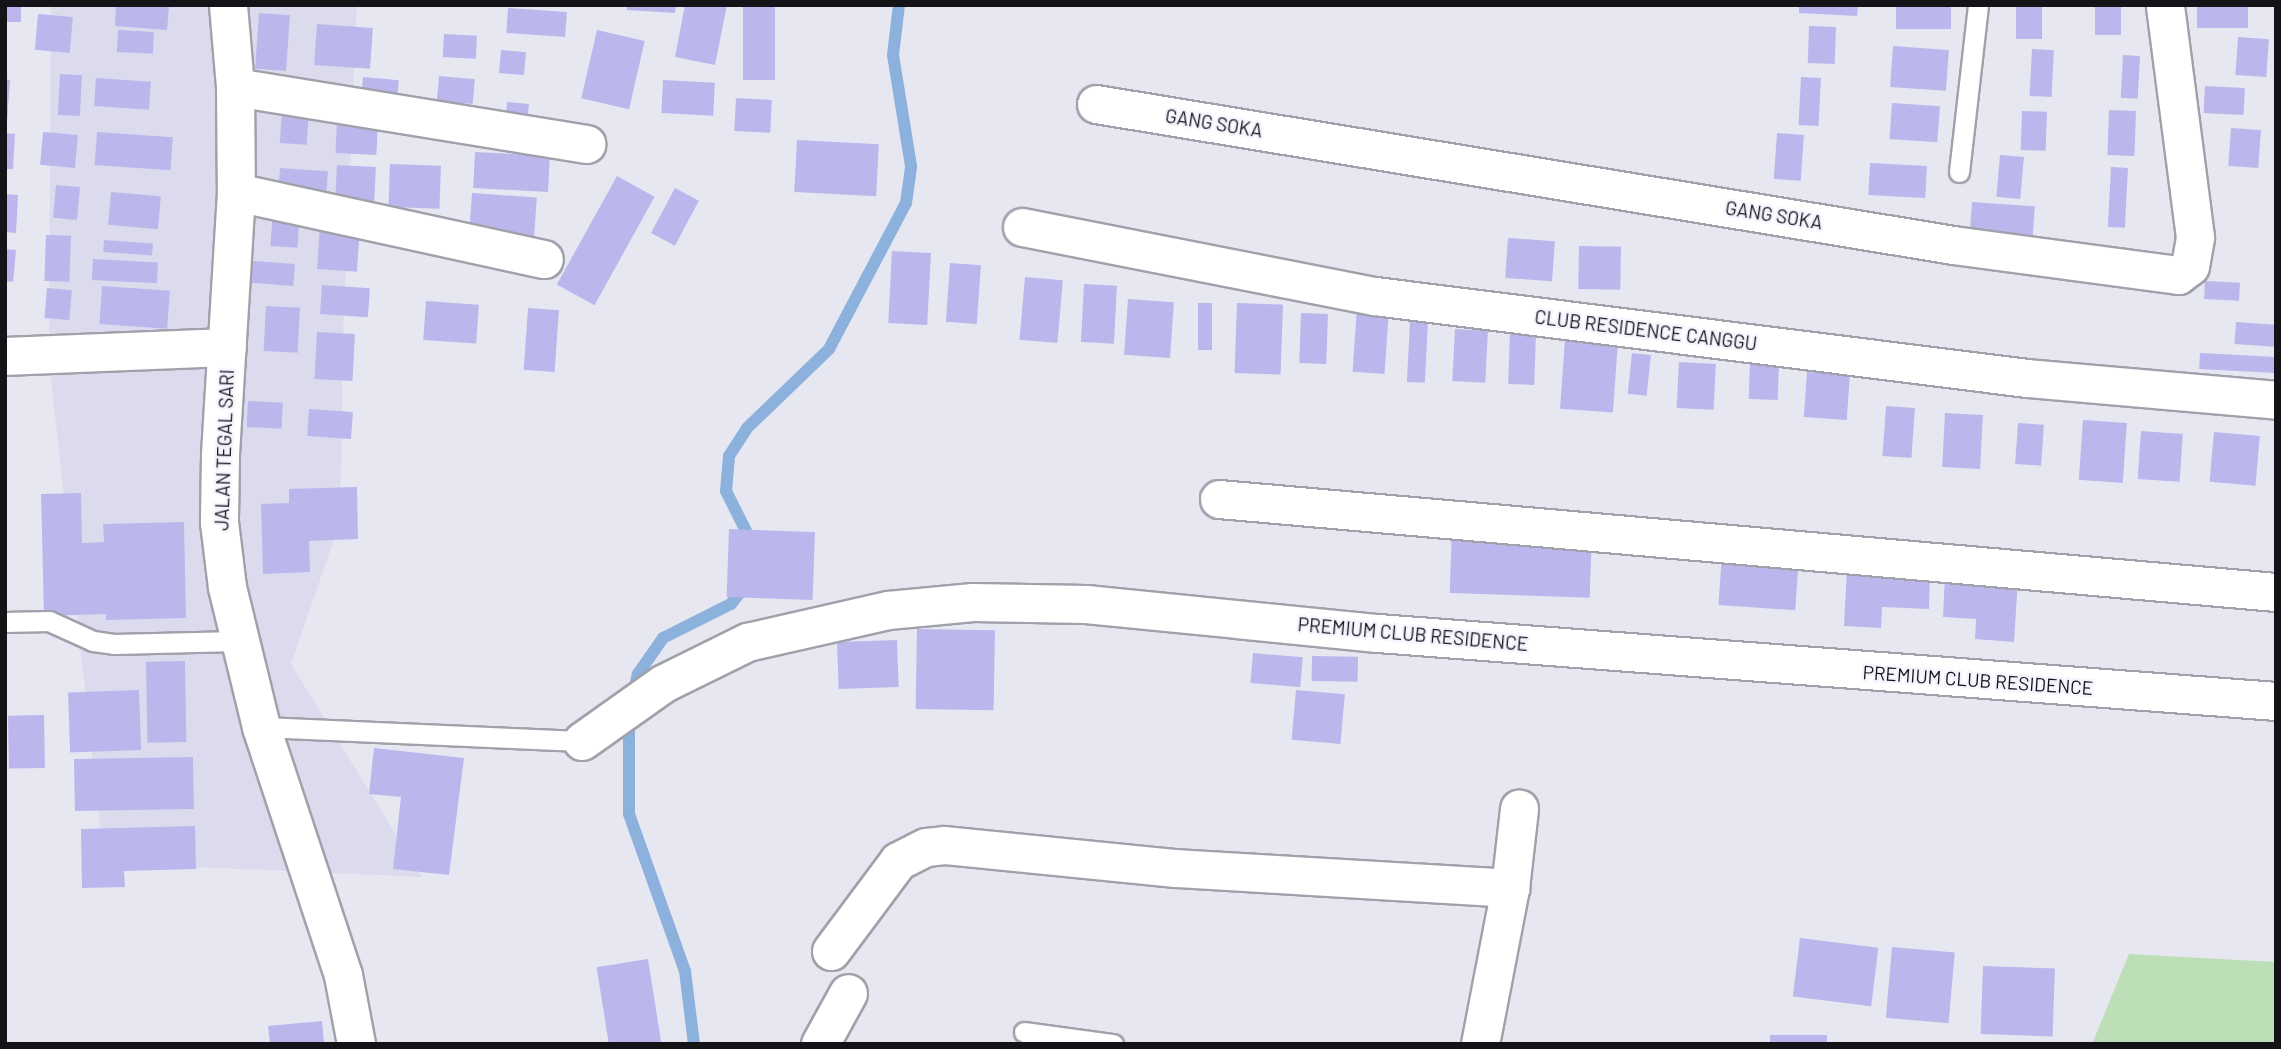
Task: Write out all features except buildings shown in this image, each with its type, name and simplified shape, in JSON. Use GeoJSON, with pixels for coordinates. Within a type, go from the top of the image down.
{"type":"FeatureCollection","features":[{"type":"Feature","properties":{"kind":"street","name":"JALAN TEGAL SARI"},"geometry":{"type":"LineString","coordinates":[[228,5],[235,87],[236,192],[219,523],[237,640],[261,727],[343,975],[356,1044]]}},
{"type":"Feature","properties":{"kind":"street","name":"GANG SOKA"},"geometry":{"type":"LineString","coordinates":[[1096,104],[1953,245],[2178,275],[2190,266],[2195,236],[2165,5]]}},
{"type":"Feature","properties":{"kind":"street"},"geometry":{"type":"LineString","coordinates":[[235,87],[586,144]]}},
{"type":"Feature","properties":{"kind":"street"},"geometry":{"type":"LineString","coordinates":[[236,192],[544,259]]}},
{"type":"Feature","properties":{"kind":"street","name":"CLUB RESIDENCE CANGGU"},"geometry":{"type":"LineString","coordinates":[[1022,228],[1375,296],[2027,378],[2276,400]]}},
{"type":"Feature","properties":{"kind":"street"},"geometry":{"type":"LineString","coordinates":[[5,356],[227,347]]}},
{"type":"Feature","properties":{"kind":"street"},"geometry":{"type":"LineString","coordinates":[[1219,499],[2276,592]]}},
{"type":"Feature","properties":{"kind":"street","name":"PREMIUM CLUB RESIDENCE"},"geometry":{"type":"LineString","coordinates":[[582,741],[630,707],[747,642],[888,610],[974,602],[1086,604],[1378,633],[2276,701]]}},
{"type":"Feature","properties":{"kind":"street"},"geometry":{"type":"LineString","coordinates":[[1480,1044],[1510,888],[1519,809]]}},
{"type":"Feature","properties":{"kind":"street"},"geometry":{"type":"LineString","coordinates":[[831,951],[898,861],[926,847],[944,845],[1175,868],[1510,888]]}},
{"type":"Feature","properties":{"kind":"street"},"geometry":{"type":"LineString","coordinates":[[820,1044],[848,993]]}},
{"type":"Feature","properties":{"kind":"lane"},"geometry":{"type":"LineString","coordinates":[[1959,172],[1978,5]]}},
{"type":"Feature","properties":{"kind":"lane"},"geometry":{"type":"LineString","coordinates":[[5,622],[49,621],[93,641],[114,644],[237,640]]}},
{"type":"Feature","properties":{"kind":"lane"},"geometry":{"type":"LineString","coordinates":[[261,727],[582,741]]}},
{"type":"Feature","properties":{"kind":"lane"},"geometry":{"type":"LineString","coordinates":[[1024,1032],[1113,1044]]}},
{"type":"Feature","properties":{"kind":"shaded area"},"geometry":{"type":"Polygon","coordinates":[[[51,5],[357,5],[344,302],[340,522],[291,664],[422,877],[104,863],[49,361],[51,5]]]}},
{"type":"Feature","properties":{"kind":"green space"},"geometry":{"type":"Polygon","coordinates":[[[2129,954],[2276,962],[2276,1044],[2092,1044],[2129,954]]]}},
{"type":"Feature","properties":{"kind":"waterway"},"geometry":{"type":"LineString","coordinates":[[752,543],[726,491],[729,456],[747,428],[829,349],[906,203],[911,166],[893,55],[899,5]]}},
{"type":"Feature","properties":{"kind":"waterway"},"geometry":{"type":"LineString","coordinates":[[633,695],[638,674],[663,638],[731,604],[745,586]]}},
{"type":"Feature","properties":{"kind":"waterway"},"geometry":{"type":"LineString","coordinates":[[629,716],[629,814],[685,971],[694,1044]]}}]}
